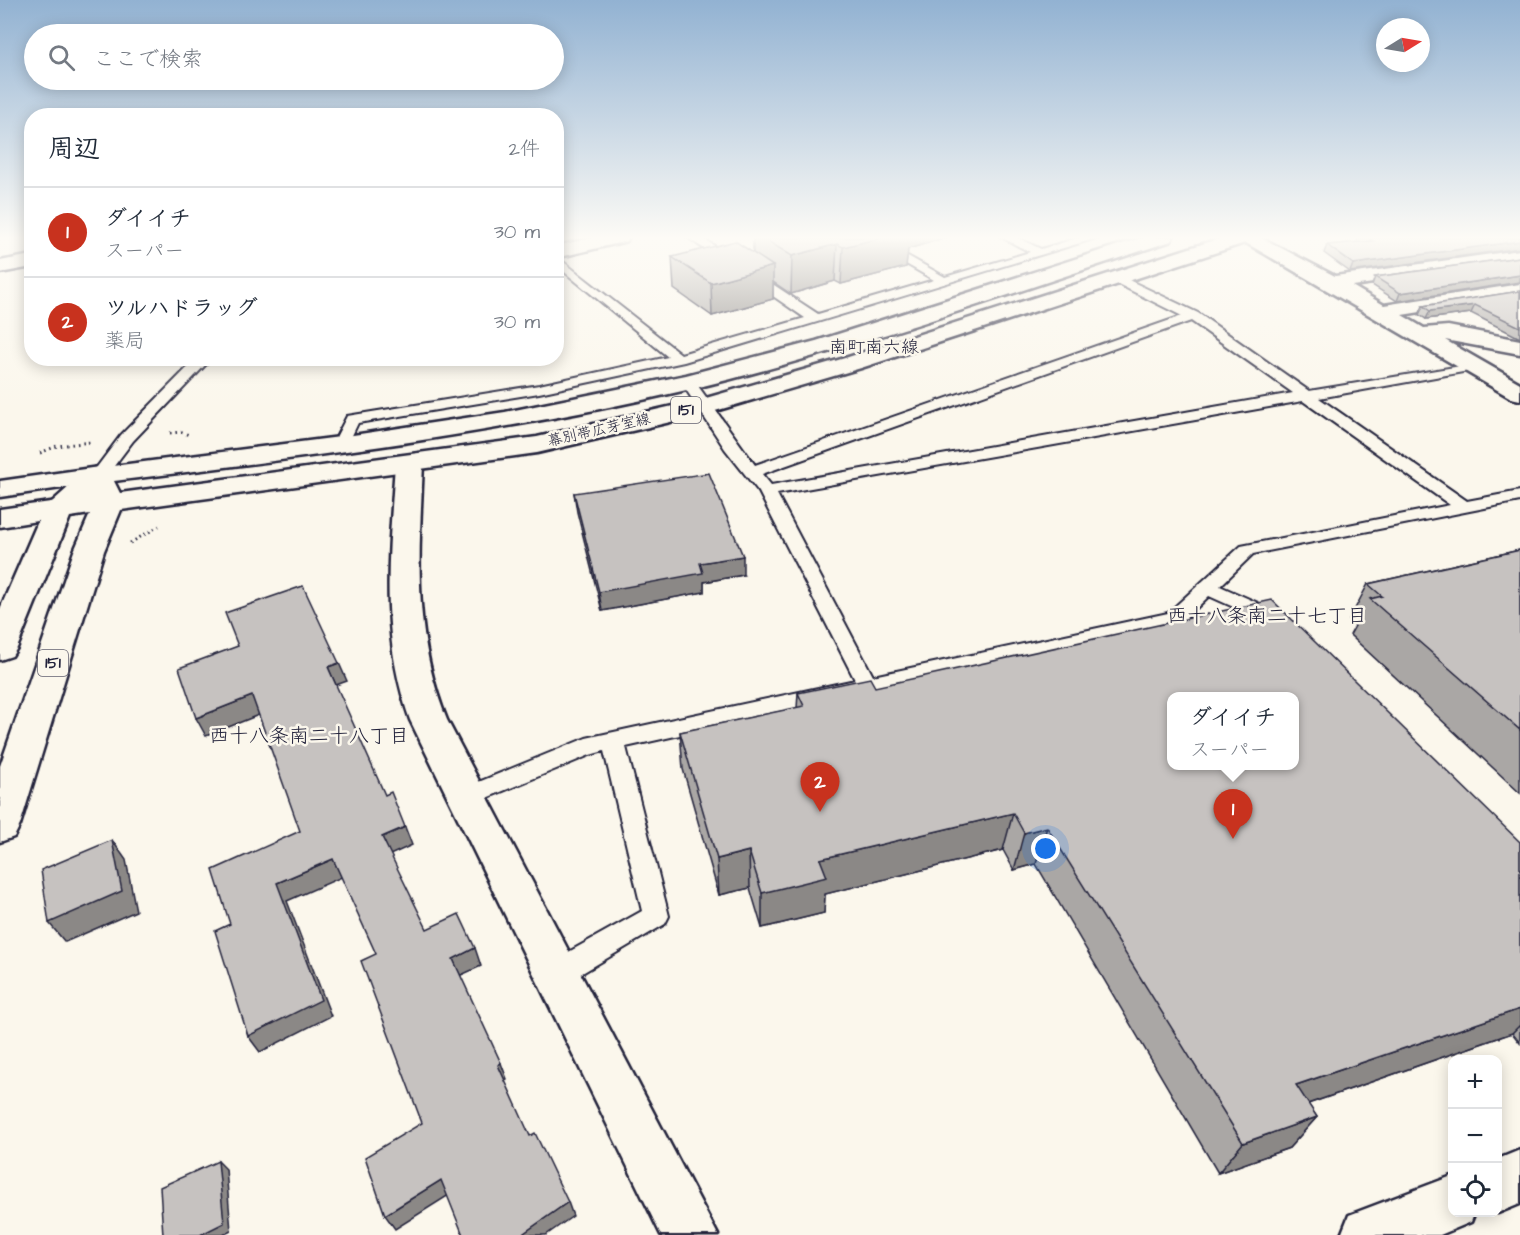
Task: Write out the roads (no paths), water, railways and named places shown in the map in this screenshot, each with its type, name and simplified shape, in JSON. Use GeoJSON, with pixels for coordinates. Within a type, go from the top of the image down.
{"type":"FeatureCollection","features":[{"type":"Feature","properties":{"kind":"main road","name":"幕別帯広芽室線"},"geometry":{"type":"LineString","coordinates":[[0,518],[58,510],[105,489],[340,445],[506,420],[688,382],[824,346],[984,295]]}},
{"type":"Feature","properties":{"kind":"main road","name":"幕別帯広芽室線"},"geometry":{"type":"LineString","coordinates":[[105,489],[409,464],[537,445],[705,406],[853,363],[1065,295]]}},
{"type":"Feature","properties":{"kind":"main road"},"geometry":{"type":"LineString","coordinates":[[1351,295],[1520,393]]}},
{"type":"Feature","properties":{"kind":"main road"},"geometry":{"type":"LineString","coordinates":[[1381,312],[1491,295]]}},
{"type":"Feature","properties":{"kind":"main road"},"geometry":{"type":"LineString","coordinates":[[1418,334],[1448,333],[1520,347]]}},
{"type":"Feature","properties":{"kind":"main road"},"geometry":{"type":"LineString","coordinates":[[409,464],[404,603],[412,669],[444,761],[466,797],[690,1235]]}},
{"type":"Feature","properties":{"kind":"main road"},"geometry":{"type":"LineString","coordinates":[[0,489],[105,489]]}},
{"type":"Feature","properties":{"kind":"main road","name":"151"},"geometry":{"type":"LineString","coordinates":[[0,825],[89,551],[105,489]]}},
{"type":"Feature","properties":{"kind":"main road"},"geometry":{"type":"LineString","coordinates":[[0,648],[58,510]]}},
{"type":"Feature","properties":{"kind":"main road"},"geometry":{"type":"LineString","coordinates":[[1502,1184],[1520,1177]]}},
{"type":"Feature","properties":{"kind":"main road"},"geometry":{"type":"LineString","coordinates":[[1369,1235],[1448,1205]]}},
{"type":"Feature","properties":{"kind":"lane"},"geometry":{"type":"LineString","coordinates":[[600,295],[679,359]]}},
{"type":"Feature","properties":{"kind":"lane"},"geometry":{"type":"LineString","coordinates":[[779,295],[816,319]]}},
{"type":"Feature","properties":{"kind":"lane"},"geometry":{"type":"LineString","coordinates":[[340,445],[352,419],[540,389],[679,359],[898,295]]}},
{"type":"Feature","properties":{"kind":"lane"},"geometry":{"type":"LineString","coordinates":[[1150,295],[1193,316],[1309,395],[1464,507]]}},
{"type":"Feature","properties":{"kind":"lane"},"geometry":{"type":"LineString","coordinates":[[751,472],[1193,316]]}},
{"type":"Feature","properties":{"kind":"lane"},"geometry":{"type":"LineString","coordinates":[[105,489],[126,438],[198,366]]}},
{"type":"Feature","properties":{"kind":"lane"},"geometry":{"type":"LineString","coordinates":[[766,491],[1474,366]]}},
{"type":"Feature","properties":{"kind":"lane"},"geometry":{"type":"LineString","coordinates":[[688,382],[766,491],[867,684]]}},
{"type":"Feature","properties":{"kind":"lane"},"geometry":{"type":"LineString","coordinates":[[466,797],[586,747],[1174,618],[1247,550],[1520,496]]}},
{"type":"Feature","properties":{"kind":"lane"},"geometry":{"type":"LineString","coordinates":[[1207,587],[1287,625]]}},
{"type":"Feature","properties":{"kind":"lane"},"geometry":{"type":"LineString","coordinates":[[556,973],[656,916],[613,741]]}},
{"type":"Feature","properties":{"kind":"place","name":"ツルハドラッグ"},"geometry":{"type":"Point","coordinates":[820,812]}},
{"type":"Feature","properties":{"kind":"place","name":"ダイイチ"},"geometry":{"type":"Point","coordinates":[1233,839]}},
{"type":"Feature","properties":{"kind":"district","name":"南町南六線"},"geometry":{"type":"Point","coordinates":[874,347]}},
{"type":"Feature","properties":{"kind":"district","name":"西十八条南二十七丁目"},"geometry":{"type":"Point","coordinates":[1267,616]}},
{"type":"Feature","properties":{"kind":"district","name":"西十八条南二十八丁目"},"geometry":{"type":"Point","coordinates":[309,736]}}]}
